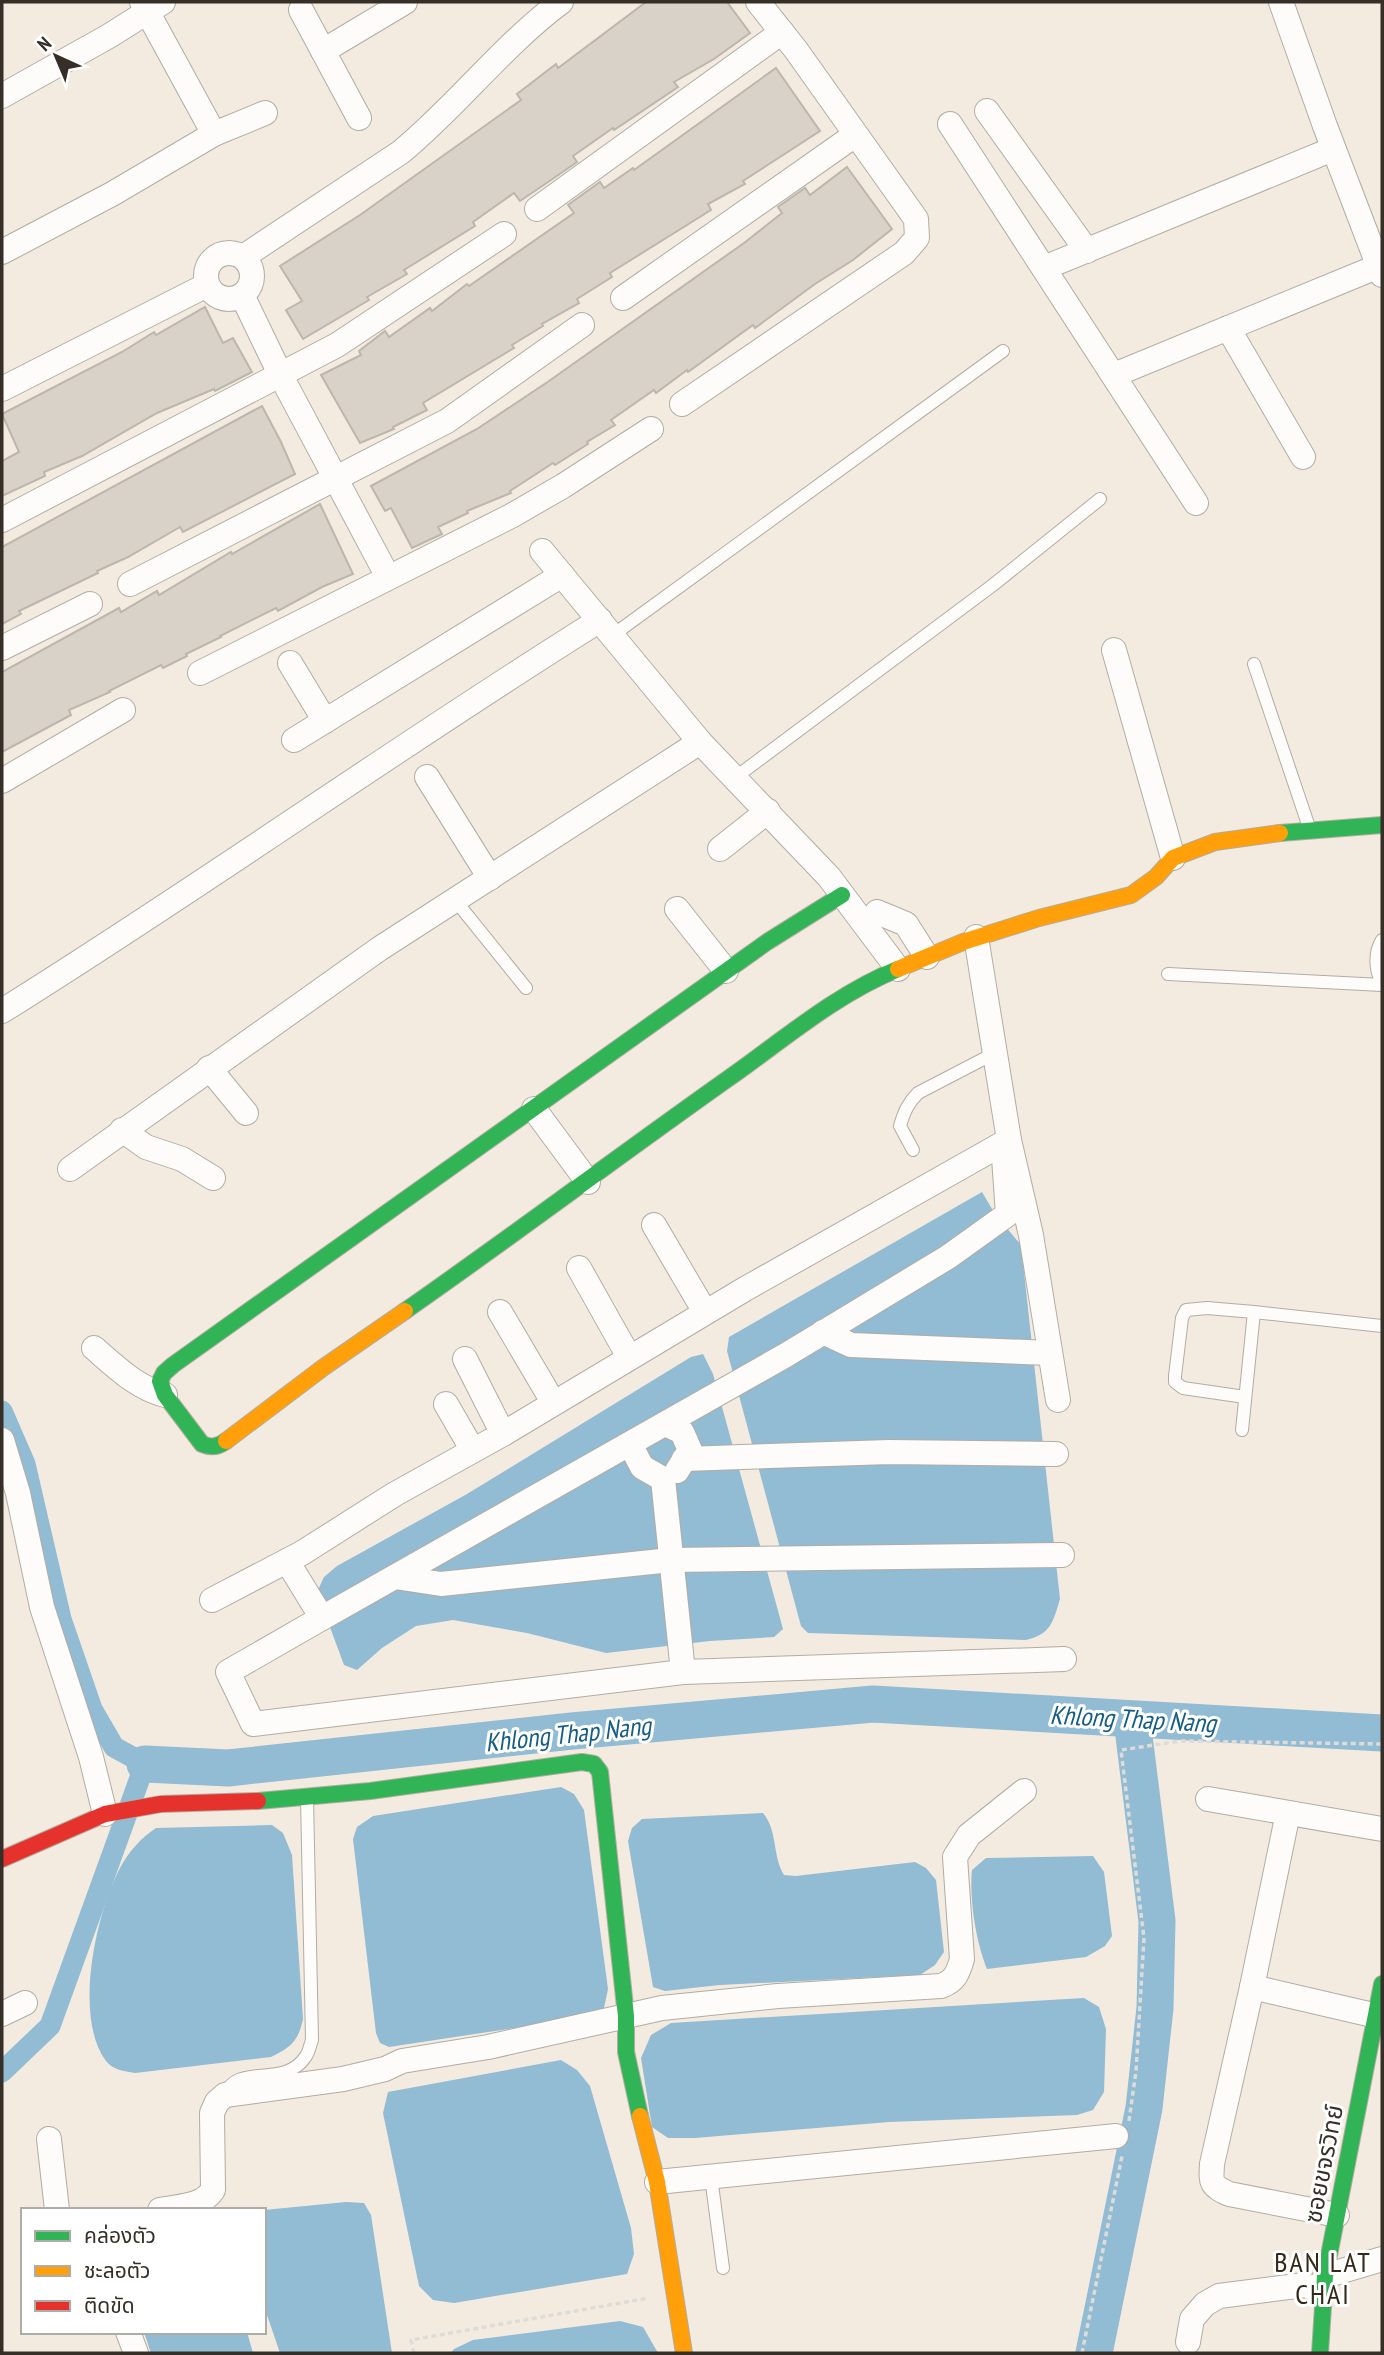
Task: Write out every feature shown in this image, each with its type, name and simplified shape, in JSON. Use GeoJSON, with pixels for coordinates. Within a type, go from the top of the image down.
{"type":"FeatureCollection","features":[{"type":"Feature","properties":{"kind":"street"},"geometry":{"type":"LineString","coordinates":[[323,51],[405,2]]}},
{"type":"Feature","properties":{"kind":"street"},"geometry":{"type":"LineString","coordinates":[[243,257],[401,152],[424,133],[520,37],[561,2]]}},
{"type":"Feature","properties":{"kind":"street"},"geometry":{"type":"LineString","coordinates":[[682,404],[904,253],[917,238],[916,219],[758,2]]}},
{"type":"Feature","properties":{"kind":"street"},"geometry":{"type":"LineString","coordinates":[[1114,375],[1381,270],[1281,2]]}},
{"type":"Feature","properties":{"kind":"street"},"geometry":{"type":"LineString","coordinates":[[2,96],[98,43],[152,5],[214,134]]}},
{"type":"Feature","properties":{"kind":"street"},"geometry":{"type":"LineString","coordinates":[[301,10],[359,118]]}},
{"type":"Feature","properties":{"kind":"street"},"geometry":{"type":"LineString","coordinates":[[537,209],[782,32]]}},
{"type":"Feature","properties":{"kind":"street"},"geometry":{"type":"LineString","coordinates":[[987,111],[1087,251]]}},
{"type":"Feature","properties":{"kind":"street"},"geometry":{"type":"LineString","coordinates":[[2,252],[112,194],[214,134],[265,113]]}},
{"type":"Feature","properties":{"kind":"street"},"geometry":{"type":"LineString","coordinates":[[950,124],[1196,503]]}},
{"type":"Feature","properties":{"kind":"street"},"geometry":{"type":"LineString","coordinates":[[623,298],[855,135]]}},
{"type":"Feature","properties":{"kind":"street"},"geometry":{"type":"LineString","coordinates":[[1044,268],[1334,149]]}},
{"type":"Feature","properties":{"kind":"street"},"geometry":{"type":"LineString","coordinates":[[2,520],[337,345],[504,234]]}},
{"type":"Feature","properties":{"kind":"street"},"geometry":{"type":"LineString","coordinates":[[224,253],[243,257],[250,266],[252,276],[249,287],[242,295],[232,299],[222,298],[213,293],[207,285],[205,275],[208,265],[215,257],[224,253]]}},
{"type":"Feature","properties":{"kind":"street"},"geometry":{"type":"LineString","coordinates":[[2,388],[207,285]]}},
{"type":"Feature","properties":{"kind":"street"},"geometry":{"type":"LineString","coordinates":[[242,295],[281,376],[388,577]]}},
{"type":"Feature","properties":{"kind":"street"},"geometry":{"type":"LineString","coordinates":[[130,584],[447,421],[582,325]]}},
{"type":"Feature","properties":{"kind":"street"},"geometry":{"type":"LineString","coordinates":[[1228,328],[1303,457]]}},
{"type":"Feature","properties":{"kind":"street"},"geometry":{"type":"LineString","coordinates":[[200,673],[511,516],[563,486],[650,429]]}},
{"type":"Feature","properties":{"kind":"street"},"geometry":{"type":"LineString","coordinates":[[542,551],[700,741],[829,877],[898,969]]}},
{"type":"Feature","properties":{"kind":"street"},"geometry":{"type":"LineString","coordinates":[[294,740],[562,575]]}},
{"type":"Feature","properties":{"kind":"street"},"geometry":{"type":"LineString","coordinates":[[2,648],[90,604]]}},
{"type":"Feature","properties":{"kind":"street"},"geometry":{"type":"LineString","coordinates":[[2,1011],[303,815],[492,687],[606,627]]}},
{"type":"Feature","properties":{"kind":"street"},"geometry":{"type":"LineString","coordinates":[[1114,650],[1173,858]]}},
{"type":"Feature","properties":{"kind":"street"},"geometry":{"type":"LineString","coordinates":[[290,663],[325,720]]}},
{"type":"Feature","properties":{"kind":"street"},"geometry":{"type":"LineString","coordinates":[[2,781],[123,710]]}},
{"type":"Feature","properties":{"kind":"street"},"geometry":{"type":"LineString","coordinates":[[70,1168],[379,950],[700,741]]}},
{"type":"Feature","properties":{"kind":"street"},"geometry":{"type":"LineString","coordinates":[[427,777],[490,878]]}},
{"type":"Feature","properties":{"kind":"street"},"geometry":{"type":"LineString","coordinates":[[720,849],[768,811]]}},
{"type":"Feature","properties":{"kind":"street"},"geometry":{"type":"LineString","coordinates":[[842,895],[767,942],[164,1373],[160,1381],[165,1395],[202,1444],[209,1447],[220,1446],[324,1367],[588,1182],[840,999],[877,977],[976,937],[1130,895],[1156,877],[1173,858],[1215,842],[1382,824]]}},
{"type":"Feature","properties":{"kind":"street"},"geometry":{"type":"LineString","coordinates":[[677,909],[726,971]]}},
{"type":"Feature","properties":{"kind":"street"},"geometry":{"type":"LineString","coordinates":[[877,912],[906,923],[927,957]]}},
{"type":"Feature","properties":{"kind":"street"},"geometry":{"type":"LineString","coordinates":[[976,937],[1006,1142],[1008,1214],[948,1257],[823,1332],[228,1672],[253,1724],[683,1672],[1064,1659]]}},
{"type":"Feature","properties":{"kind":"street"},"geometry":{"type":"LineString","coordinates":[[209,1068],[246,1113]]}},
{"type":"Feature","properties":{"kind":"street"},"geometry":{"type":"LineString","coordinates":[[534,1109],[588,1182]]}},
{"type":"Feature","properties":{"kind":"street"},"geometry":{"type":"LineString","coordinates":[[122,1130],[146,1147],[182,1159],[213,1178]]}},
{"type":"Feature","properties":{"kind":"street"},"geometry":{"type":"LineString","coordinates":[[212,1600],[287,1561],[705,1312],[1006,1142]]}},
{"type":"Feature","properties":{"kind":"street"},"geometry":{"type":"LineString","coordinates":[[1006,1142],[1031,1235],[1058,1400]]}},
{"type":"Feature","properties":{"kind":"street"},"geometry":{"type":"LineString","coordinates":[[654,1225],[705,1312]]}},
{"type":"Feature","properties":{"kind":"street"},"geometry":{"type":"LineString","coordinates":[[579,1268],[629,1357]]}},
{"type":"Feature","properties":{"kind":"street"},"geometry":{"type":"LineString","coordinates":[[500,1312],[553,1402]]}},
{"type":"Feature","properties":{"kind":"street"},"geometry":{"type":"LineString","coordinates":[[823,1332],[851,1345],[1050,1353]]}},
{"type":"Feature","properties":{"kind":"street"},"geometry":{"type":"LineString","coordinates":[[94,1348],[149,1391],[165,1395]]}},
{"type":"Feature","properties":{"kind":"street"},"geometry":{"type":"LineString","coordinates":[[465,1359],[503,1434]]}},
{"type":"Feature","properties":{"kind":"street"},"geometry":{"type":"LineString","coordinates":[[446,1404],[472,1449]]}},
{"type":"Feature","properties":{"kind":"street"},"geometry":{"type":"LineString","coordinates":[[663,1479],[678,1471],[690,1450],[682,1432],[666,1423]]}},
{"type":"Feature","properties":{"kind":"street"},"geometry":{"type":"LineString","coordinates":[[2,1440],[18,1493],[41,1607],[91,1757],[105,1814]]}},
{"type":"Feature","properties":{"kind":"street"},"geometry":{"type":"LineString","coordinates":[[630,1444],[642,1467],[663,1479]]}},
{"type":"Feature","properties":{"kind":"street"},"geometry":{"type":"LineString","coordinates":[[684,1459],[889,1452],[1056,1454]]}},
{"type":"Feature","properties":{"kind":"street"},"geometry":{"type":"LineString","coordinates":[[663,1479],[683,1672]]}},
{"type":"Feature","properties":{"kind":"street"},"geometry":{"type":"LineString","coordinates":[[395,1577],[441,1584],[671,1560],[1062,1555]]}},
{"type":"Feature","properties":{"kind":"street"},"geometry":{"type":"LineString","coordinates":[[287,1561],[322,1618]]}},
{"type":"Feature","properties":{"kind":"street"},"geometry":{"type":"LineString","coordinates":[[2,1859],[105,1814],[161,1804],[307,1797],[582,1762],[594,1764],[600,1772],[626,2016],[626,2052],[657,2182],[684,2353]]}},
{"type":"Feature","properties":{"kind":"street"},"geometry":{"type":"LineString","coordinates":[[170,2208],[200,2202],[208,2198],[213,2190],[212,2113],[216,2102],[225,2095],[343,2079],[402,2061],[488,2047],[662,2008],[778,1996],[942,1986],[951,1983],[958,1973],[961,1959],[955,1857],[969,1835],[1024,1791]]}},
{"type":"Feature","properties":{"kind":"street"},"geometry":{"type":"LineString","coordinates":[[1208,1800],[1382,1829]]}},
{"type":"Feature","properties":{"kind":"street"},"geometry":{"type":"LineString","coordinates":[[1288,1813],[1212,2164],[1211,2181],[1216,2188],[1229,2194],[1337,2215]]}},
{"type":"Feature","properties":{"kind":"street","name":"ซอยขจรวิทย์"},"geometry":{"type":"LineString","coordinates":[[1321,2353],[1319,2346],[1325,2283],[1337,2215],[1372,2091],[1382,1984]]}},
{"type":"Feature","properties":{"kind":"street"},"geometry":{"type":"LineString","coordinates":[[1252,1987],[1377,2016]]}},
{"type":"Feature","properties":{"kind":"street"},"geometry":{"type":"LineString","coordinates":[[2,2014],[25,2003]]}},
{"type":"Feature","properties":{"kind":"street"},"geometry":{"type":"LineString","coordinates":[[657,2182],[1123,2137]]}},
{"type":"Feature","properties":{"kind":"street"},"geometry":{"type":"LineString","coordinates":[[49,2139],[57,2208]]}},
{"type":"Feature","properties":{"kind":"street"},"geometry":{"type":"LineString","coordinates":[[1188,2342],[1192,2319],[1205,2304],[1219,2296],[1325,2283],[1382,2259]]}},
{"type":"Feature","properties":{"kind":"street"},"geometry":{"type":"LineString","coordinates":[[129,2334],[136,2353]]}},
{"type":"Feature","properties":{"kind":"lane"},"geometry":{"type":"LineString","coordinates":[[606,627],[1003,351]]}},
{"type":"Feature","properties":{"kind":"lane"},"geometry":{"type":"LineString","coordinates":[[736,778],[993,585],[1100,499]]}},
{"type":"Feature","properties":{"kind":"lane"},"geometry":{"type":"LineString","coordinates":[[1254,664],[1310,831]]}},
{"type":"Feature","properties":{"kind":"lane"},"geometry":{"type":"LineString","coordinates":[[455,900],[526,988]]}},
{"type":"Feature","properties":{"kind":"lane"},"geometry":{"type":"LineString","coordinates":[[1168,974],[1382,984],[1376,960],[1382,940]]}},
{"type":"Feature","properties":{"kind":"lane"},"geometry":{"type":"LineString","coordinates":[[913,1150],[900,1126],[910,1101],[918,1093],[995,1053]]}},
{"type":"Feature","properties":{"kind":"lane"},"geometry":{"type":"LineString","coordinates":[[1245,1397],[1183,1388],[1175,1382],[1182,1318],[1186,1311],[1195,1307],[1382,1326]]}},
{"type":"Feature","properties":{"kind":"lane"},"geometry":{"type":"LineString","coordinates":[[1242,1430],[1254,1312]]}},
{"type":"Feature","properties":{"kind":"lane"},"geometry":{"type":"LineString","coordinates":[[225,2095],[228,2087],[235,2081],[245,2077],[266,2077],[297,2066],[306,2056],[312,2040],[307,1797]]}},
{"type":"Feature","properties":{"kind":"lane"},"geometry":{"type":"LineString","coordinates":[[711,2177],[723,2268]]}},
{"type":"Feature","properties":{"kind":"path"},"geometry":{"type":"LineString","coordinates":[[1082,2353],[1136,2071],[1144,1938],[1121,1750],[1181,1741],[1382,1744]]}},
{"type":"Feature","properties":{"kind":"path"},"geometry":{"type":"LineString","coordinates":[[414,2353],[411,2340],[675,2293]]}},
{"type":"Feature","properties":{"kind":"water"},"geometry":{"type":"Polygon","coordinates":[[[982,1192],[995,1214],[1021,1245],[1060,1599],[1055,1614],[1046,1630],[1026,1640],[808,1633],[801,1626],[727,1351],[729,1337],[982,1192]]]}},
{"type":"Feature","properties":{"kind":"water"},"geometry":{"type":"Polygon","coordinates":[[[703,1354],[713,1374],[783,1629],[774,1637],[606,1653],[527,1633],[453,1620],[416,1626],[382,1648],[357,1670],[344,1665],[317,1592],[324,1577],[337,1566],[467,1494],[691,1357],[703,1354]]]}},
{"type":"Feature","properties":{"kind":"water"},"geometry":{"type":"Polygon","coordinates":[[[561,1787],[574,1794],[584,1810],[608,1989],[604,2008],[587,2017],[389,2047],[380,2043],[376,2033],[353,1839],[357,1827],[373,1816],[561,1787]]]}},
{"type":"Feature","properties":{"kind":"water"},"geometry":{"type":"Polygon","coordinates":[[[763,1813],[771,1827],[784,1875],[796,1876],[915,1862],[926,1868],[936,1880],[944,1952],[935,1965],[920,1975],[720,1985],[665,1991],[653,1987],[628,1841],[632,1828],[642,1819],[763,1813]]]}},
{"type":"Feature","properties":{"kind":"water"},"geometry":{"type":"Polygon","coordinates":[[[272,1825],[283,1833],[292,1855],[303,2019],[296,2038],[289,2047],[271,2057],[135,2073],[112,2066],[106,2061],[96,2042],[91,2019],[90,1992],[96,1937],[103,1911],[111,1887],[127,1856],[156,1828],[272,1825]]]}},
{"type":"Feature","properties":{"kind":"water"},"geometry":{"type":"Polygon","coordinates":[[[1093,1856],[1104,1872],[1112,1936],[1105,1946],[1086,1957],[987,1969],[974,1920],[972,1870],[986,1858],[1093,1856]]]}},
{"type":"Feature","properties":{"kind":"water"},"geometry":{"type":"Polygon","coordinates":[[[1084,1998],[1099,2007],[1106,2029],[1104,2092],[1093,2110],[1077,2115],[889,2122],[695,2138],[668,2138],[652,2127],[641,2058],[651,2035],[671,2023],[1084,1998]]]}},
{"type":"Feature","properties":{"kind":"water"},"geometry":{"type":"Polygon","coordinates":[[[561,2060],[577,2070],[590,2086],[631,2228],[634,2254],[627,2274],[454,2303],[433,2300],[419,2286],[383,2113],[388,2092],[561,2060]]]}},
{"type":"Feature","properties":{"kind":"water"},"geometry":{"type":"Polygon","coordinates":[[[346,2202],[364,2203],[371,2215],[392,2353],[280,2353],[266,2312],[266,2210],[346,2202]]]}},
{"type":"Feature","properties":{"kind":"water"},"geometry":{"type":"Polygon","coordinates":[[[620,2321],[643,2327],[658,2353],[451,2353],[473,2340],[620,2321]]]}},
{"type":"Feature","properties":{"kind":"water"},"geometry":{"type":"Polygon","coordinates":[[[145,2334],[248,2334],[253,2353],[151,2353],[145,2334]]]}},
{"type":"Feature","properties":{"kind":"building"},"geometry":{"type":"Polygon","coordinates":[[[646,2],[727,2],[750,33],[714,59],[674,82],[678,87],[573,156],[577,162],[551,180],[520,201],[514,193],[473,222],[475,226],[404,270],[407,274],[303,339],[286,310],[302,301],[280,266],[360,215],[521,100],[517,94],[556,64],[558,68],[646,2]]]}},
{"type":"Feature","properties":{"kind":"building"},"geometry":{"type":"Polygon","coordinates":[[[776,68],[820,131],[743,181],[745,184],[708,204],[711,210],[610,273],[612,277],[577,299],[579,303],[542,324],[543,326],[512,345],[514,348],[423,403],[427,410],[393,427],[394,429],[360,443],[321,375],[361,355],[359,351],[385,331],[389,337],[430,308],[432,311],[467,284],[469,286],[574,213],[568,205],[600,182],[604,188],[633,168],[634,170],[776,68]]]}},
{"type":"Feature","properties":{"kind":"building"},"geometry":{"type":"Polygon","coordinates":[[[847,167],[892,229],[853,260],[755,328],[753,325],[688,372],[687,370],[656,393],[654,390],[611,420],[615,425],[587,442],[588,444],[555,465],[553,463],[510,491],[511,493],[467,511],[468,513],[438,527],[442,534],[412,548],[391,508],[385,511],[371,486],[477,429],[549,381],[744,243],[782,213],[778,207],[805,188],[810,195],[847,167]]]}},
{"type":"Feature","properties":{"kind":"building"},"geometry":{"type":"Polygon","coordinates":[[[205,307],[223,343],[233,338],[252,372],[215,391],[214,389],[157,413],[82,456],[44,472],[45,476],[2,496],[2,461],[19,452],[2,414],[205,307]]]}},
{"type":"Feature","properties":{"kind":"building"},"geometry":{"type":"Polygon","coordinates":[[[262,406],[295,474],[183,532],[180,527],[128,557],[97,571],[98,573],[19,611],[21,614],[2,624],[2,547],[262,406]]]}},
{"type":"Feature","properties":{"kind":"building"},"geometry":{"type":"Polygon","coordinates":[[[320,504],[353,574],[278,611],[276,608],[163,668],[161,665],[69,710],[71,715],[2,752],[2,672],[119,608],[121,612],[157,591],[159,595],[320,504]]]}},
{"type":"Feature","properties":{"kind":"waterway","name":"Khlong Thap Nang"},"geometry":{"type":"LineString","coordinates":[[2,1411],[25,1464],[61,1619],[92,1709],[114,1747],[145,1764],[50,2026],[2,2072]]}},
{"type":"Feature","properties":{"kind":"waterway","name":"Khlong Thap Nang"},"geometry":{"type":"LineString","coordinates":[[145,1764],[228,1768],[572,1731],[873,1704],[1382,1733]]}},
{"type":"Feature","properties":{"kind":"waterway"},"geometry":{"type":"LineString","coordinates":[[1094,2353],[1144,2108],[1155,2008],[1157,1921],[1132,1720]]}},
{"type":"Feature","properties":{"kind":"traffic: fast"},"geometry":{"type":"LineString","coordinates":[[1280,833],[1382,825]]}},
{"type":"Feature","properties":{"kind":"traffic: fast"},"geometry":{"type":"LineString","coordinates":[[226,1441],[214,1446],[202,1444],[165,1395],[160,1381],[173,1365],[767,942],[842,895]]}},
{"type":"Feature","properties":{"kind":"traffic: fast"},"geometry":{"type":"LineString","coordinates":[[405,1311],[810,1019],[853,991],[898,969]]}},
{"type":"Feature","properties":{"kind":"traffic: fast"},"geometry":{"type":"LineString","coordinates":[[258,1801],[370,1791],[582,1762],[594,1764],[600,1772],[626,2016],[626,2052],[640,2116]]}},
{"type":"Feature","properties":{"kind":"traffic: fast"},"geometry":{"type":"LineString","coordinates":[[1320,2353],[1325,2276],[1382,1984]]}},
{"type":"Feature","properties":{"kind":"traffic: slow"},"geometry":{"type":"LineString","coordinates":[[898,969],[963,942],[1039,918],[1131,895],[1156,877],[1173,858],[1215,842],[1280,833]]}},
{"type":"Feature","properties":{"kind":"traffic: slow"},"geometry":{"type":"LineString","coordinates":[[226,1441],[324,1367],[405,1311]]}},
{"type":"Feature","properties":{"kind":"traffic: slow"},"geometry":{"type":"LineString","coordinates":[[640,2116],[657,2182],[684,2353]]}},
{"type":"Feature","properties":{"kind":"traffic: jam"},"geometry":{"type":"LineString","coordinates":[[2,1859],[105,1814],[161,1804],[258,1801]]}},
{"type":"Feature","properties":{"kind":"district","name":"BAN LAT CHAI"},"geometry":{"type":"Point","coordinates":[1323,2278]}}]}
